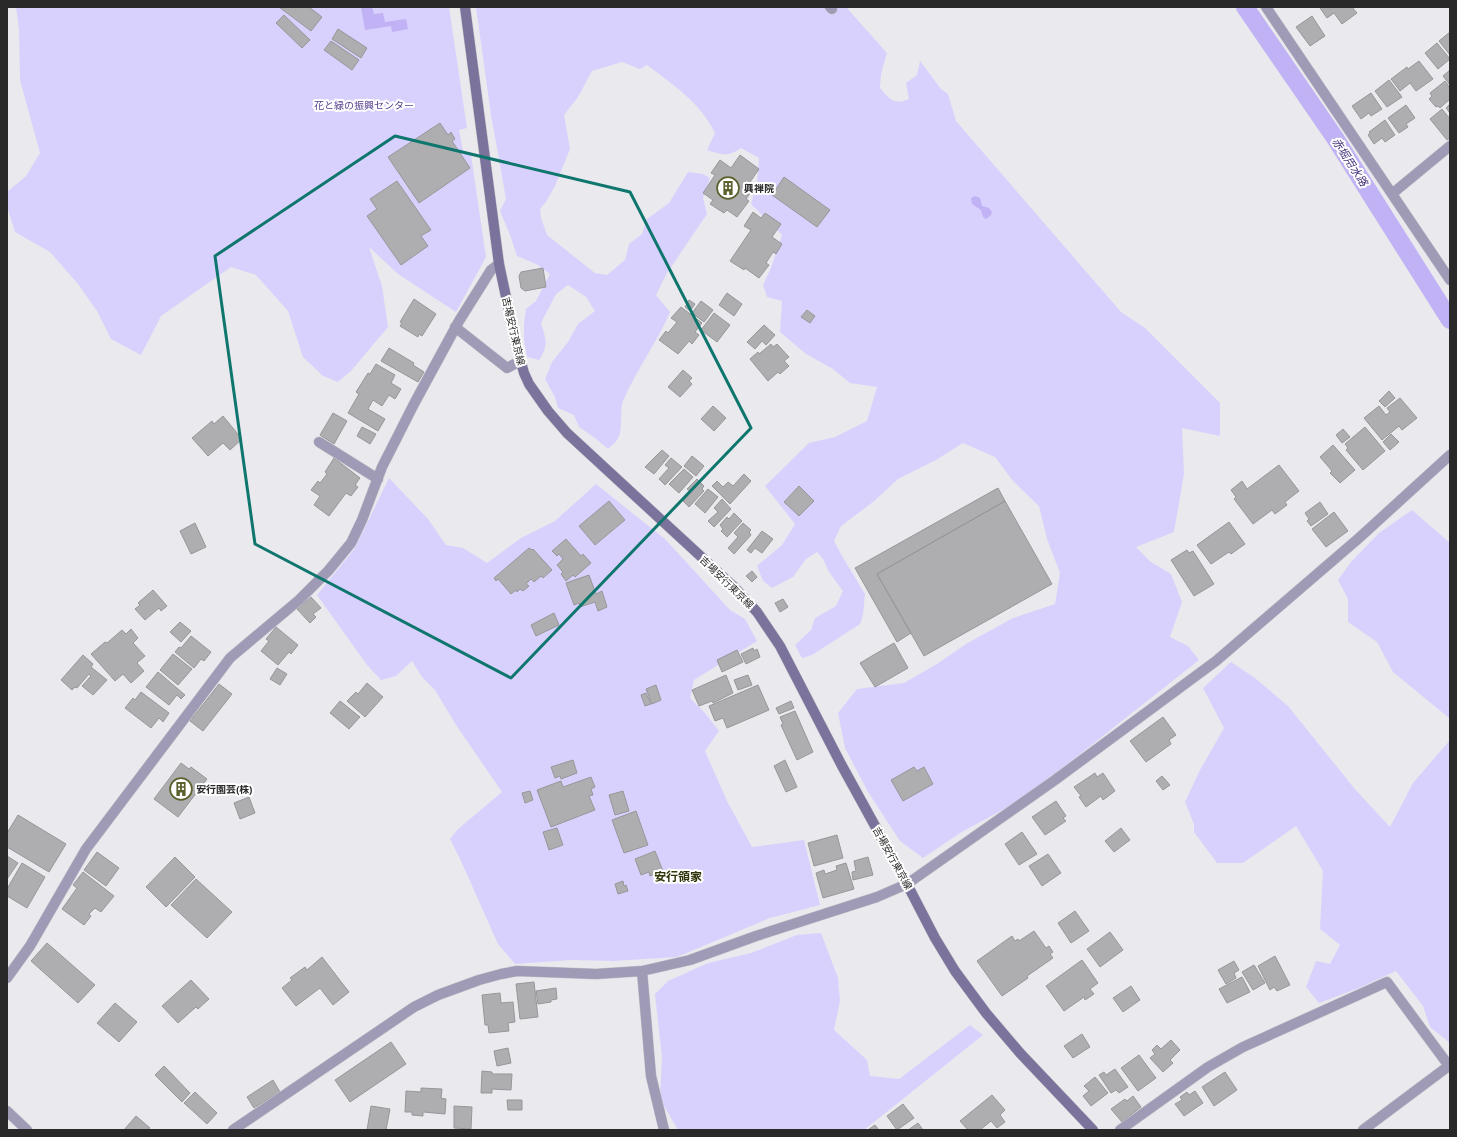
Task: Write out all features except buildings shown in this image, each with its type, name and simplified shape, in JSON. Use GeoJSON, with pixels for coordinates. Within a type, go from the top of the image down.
{"type":"FeatureCollection","features":[{"type":"Feature","properties":{"kind":"main road","name":"吉場安行東京線"},"geometry":{"type":"LineString","coordinates":[[465,7],[499,264],[520,361],[524,373],[536,395],[567,433],[734,587],[757,612],[780,646],[841,764],[908,884],[935,938],[955,971],[986,1013],[1020,1054],[1093,1130]]}},
{"type":"Feature","properties":{"kind":"street"},"geometry":{"type":"LineString","coordinates":[[1266,7],[1393,193],[1450,280]]}},
{"type":"Feature","properties":{"kind":"street"},"geometry":{"type":"LineString","coordinates":[[1393,193],[1450,146]]}},
{"type":"Feature","properties":{"kind":"street"},"geometry":{"type":"LineString","coordinates":[[7,978],[30,946],[86,849],[230,658],[300,600],[328,571],[351,543],[382,467],[415,402],[455,327],[491,270],[499,264]]}},
{"type":"Feature","properties":{"kind":"street"},"geometry":{"type":"LineString","coordinates":[[455,327],[507,368],[520,361]]}},
{"type":"Feature","properties":{"kind":"street"},"geometry":{"type":"LineString","coordinates":[[319,442],[378,479]]}},
{"type":"Feature","properties":{"kind":"street"},"geometry":{"type":"LineString","coordinates":[[234,1130],[414,1007],[438,995],[479,980],[517,971],[596,974],[642,971],[690,960],[756,936],[876,897],[908,884],[1055,780],[1216,661],[1359,538],[1450,455]]}},
{"type":"Feature","properties":{"kind":"street"},"geometry":{"type":"LineString","coordinates":[[642,971],[651,1076],[664,1130]]}},
{"type":"Feature","properties":{"kind":"street"},"geometry":{"type":"LineString","coordinates":[[1120,1130],[1208,1068],[1243,1047],[1387,982],[1449,1065],[1363,1130]]}},
{"type":"Feature","properties":{"kind":"street"},"geometry":{"type":"LineString","coordinates":[[7,1112],[28,1130]]}},
{"type":"Feature","properties":{"kind":"highlighted area"},"geometry":{"type":"Polygon","coordinates":[[[395,136],[630,192],[751,428],[511,678],[255,544],[215,256],[395,136]]]}},
{"type":"Feature","properties":{"kind":"green space","name":"花と緑の振興センター"},"geometry":{"type":"Polygon","coordinates":[[[16,7],[449,7],[467,128],[459,130],[463,151],[471,155],[486,257],[456,312],[398,274],[369,247],[382,286],[388,327],[351,371],[338,382],[323,376],[303,357],[288,311],[256,275],[231,267],[161,316],[141,355],[111,339],[97,311],[78,284],[50,252],[15,232],[7,206],[7,192],[26,176],[40,153],[20,80],[19,30],[16,7]]]}},
{"type":"Feature","properties":{"kind":"green space"},"geometry":{"type":"Polygon","coordinates":[[[476,7],[846,7],[887,53],[881,74],[880,88],[887,96],[900,102],[909,99],[906,83],[917,75],[920,61],[941,89],[948,94],[956,121],[1121,312],[1145,328],[1220,403],[1220,436],[1182,428],[1184,474],[1174,532],[1136,547],[1151,562],[1171,574],[1182,602],[1170,637],[1188,646],[1199,660],[1070,762],[1015,803],[960,833],[923,858],[900,841],[868,792],[845,748],[838,713],[857,689],[904,683],[937,664],[966,644],[1013,618],[1055,604],[1060,573],[1047,539],[1039,506],[1013,481],[995,457],[963,443],[936,460],[898,479],[873,502],[841,526],[834,541],[865,594],[863,615],[860,624],[812,655],[802,658],[795,645],[811,630],[815,618],[836,606],[843,591],[817,552],[806,559],[793,577],[772,588],[763,581],[757,566],[782,545],[795,524],[765,486],[809,443],[835,437],[867,421],[877,387],[850,383],[833,369],[806,354],[780,332],[782,301],[767,297],[763,285],[771,268],[782,235],[751,204],[757,182],[759,158],[741,148],[728,154],[707,150],[715,133],[702,112],[694,103],[647,65],[640,69],[622,62],[592,71],[578,97],[564,115],[570,149],[555,186],[546,202],[540,209],[541,218],[547,235],[595,273],[607,275],[625,260],[629,244],[642,234],[647,219],[669,203],[688,172],[703,174],[710,178],[703,198],[707,214],[667,273],[656,295],[670,312],[623,401],[621,410],[621,427],[616,441],[608,449],[579,427],[574,415],[558,408],[555,397],[545,379],[552,362],[568,342],[578,324],[595,311],[586,297],[568,285],[556,294],[541,323],[546,342],[542,355],[539,360],[527,357],[524,340],[526,309],[536,301],[550,274],[536,264],[517,256],[500,211],[506,199],[491,115],[476,7]]]}},
{"type":"Feature","properties":{"kind":"green space"},"geometry":{"type":"Polygon","coordinates":[[[389,478],[428,519],[446,545],[463,548],[487,563],[521,538],[555,521],[596,484],[665,539],[730,610],[745,619],[757,641],[694,680],[690,698],[705,713],[719,731],[705,751],[727,801],[752,847],[804,840],[820,905],[770,918],[677,957],[613,961],[572,960],[515,964],[498,944],[450,839],[458,829],[502,792],[456,725],[435,690],[422,677],[412,661],[396,676],[381,680],[367,665],[317,595],[355,548],[389,478]]]}},
{"type":"Feature","properties":{"kind":"green space"},"geometry":{"type":"Polygon","coordinates":[[[1412,510],[1450,543],[1450,722],[1449,718],[1393,672],[1377,642],[1348,622],[1348,599],[1338,580],[1351,562],[1379,533],[1412,510]]]}},
{"type":"Feature","properties":{"kind":"green space"},"geometry":{"type":"Polygon","coordinates":[[[1231,662],[1255,678],[1288,706],[1354,788],[1390,827],[1413,783],[1450,740],[1450,1043],[1430,1027],[1423,1006],[1396,971],[1359,988],[1319,1003],[1306,987],[1316,961],[1330,964],[1340,945],[1320,929],[1323,871],[1296,826],[1243,863],[1217,863],[1194,832],[1194,824],[1185,802],[1200,770],[1224,728],[1203,688],[1231,662]]]}},
{"type":"Feature","properties":{"kind":"green space"},"geometry":{"type":"Polygon","coordinates":[[[821,933],[838,978],[840,1001],[834,1030],[867,1060],[870,1076],[899,1079],[970,1025],[983,1035],[864,1130],[678,1130],[660,1099],[662,1057],[655,994],[668,981],[708,963],[751,953],[797,935],[821,933]]]}},
{"type":"Feature","properties":{"kind":"shaded area"},"geometry":{"type":"Polygon","coordinates":[[[361,7],[372,7],[374,14],[383,13],[385,22],[406,19],[408,29],[392,32],[391,26],[365,30],[361,7]]]}},
{"type":"Feature","properties":{"kind":"shaded area"},"geometry":{"type":"Polygon","coordinates":[[[975,196],[980,198],[982,206],[989,208],[992,212],[986,219],[981,210],[972,204],[971,198],[975,196]]]}},
{"type":"Feature","properties":{"kind":"waterway","name":"赤堀用水路"},"geometry":{"type":"LineString","coordinates":[[1245,7],[1335,138],[1450,320]]}},
{"type":"Feature","properties":{"kind":"place","name":"興禅院"},"geometry":{"type":"Point","coordinates":[728,188]}},
{"type":"Feature","properties":{"kind":"place","name":"安行園芸(株)"},"geometry":{"type":"Point","coordinates":[181,789]}},
{"type":"Feature","properties":{"kind":"district","name":"安行領家"},"geometry":{"type":"Point","coordinates":[678,877]}}]}
